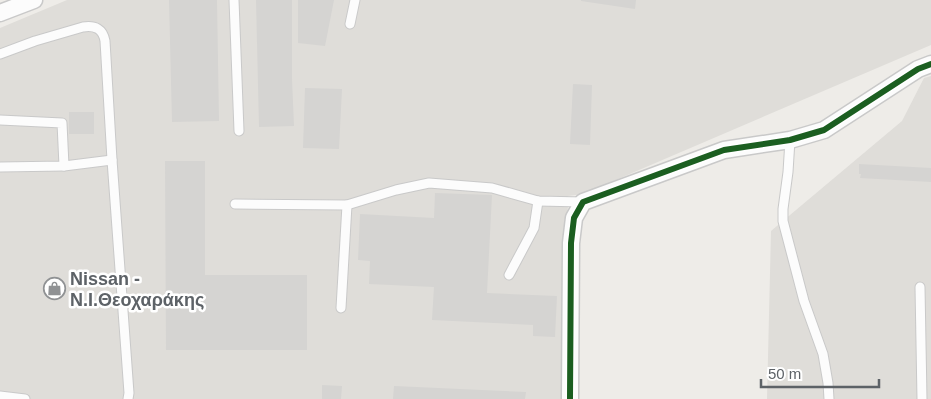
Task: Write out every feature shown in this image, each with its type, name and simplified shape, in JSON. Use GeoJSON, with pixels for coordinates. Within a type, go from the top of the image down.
{"type":"FeatureCollection","features":[{"type":"Feature","properties":{"kind":"street"},"geometry":{"type":"LineString","coordinates":[[0,13],[34,0]]}},
{"type":"Feature","properties":{"kind":"street"},"geometry":{"type":"LineString","coordinates":[[570,399],[570,243],[574,218],[583,202],[724,150],[790,140],[824,130],[918,69],[931,64]]}},
{"type":"Feature","properties":{"kind":"lane"},"geometry":{"type":"LineString","coordinates":[[234,0],[239,131]]}},
{"type":"Feature","properties":{"kind":"lane"},"geometry":{"type":"LineString","coordinates":[[350,24],[355,0]]}},
{"type":"Feature","properties":{"kind":"lane"},"geometry":{"type":"LineString","coordinates":[[0,54],[35,41],[83,27],[95,27],[104,35],[128,399]]}},
{"type":"Feature","properties":{"kind":"lane"},"geometry":{"type":"LineString","coordinates":[[0,120],[62,123],[64,166]]}},
{"type":"Feature","properties":{"kind":"lane"},"geometry":{"type":"LineString","coordinates":[[790,140],[783,221],[804,301],[823,354],[829,399]]}},
{"type":"Feature","properties":{"kind":"lane"},"geometry":{"type":"LineString","coordinates":[[0,167],[64,166],[112,160]]}},
{"type":"Feature","properties":{"kind":"lane"},"geometry":{"type":"LineString","coordinates":[[235,204],[347,205],[396,190],[429,183],[492,188],[538,201],[583,202]]}},
{"type":"Feature","properties":{"kind":"lane"},"geometry":{"type":"LineString","coordinates":[[509,275],[534,228],[538,201]]}},
{"type":"Feature","properties":{"kind":"lane"},"geometry":{"type":"LineString","coordinates":[[341,308],[347,205]]}},
{"type":"Feature","properties":{"kind":"lane"},"geometry":{"type":"LineString","coordinates":[[920,287],[922,399]]}},
{"type":"Feature","properties":{"kind":"lane"},"geometry":{"type":"LineString","coordinates":[[0,396],[25,399]]}},
{"type":"Feature","properties":{"kind":"shaded area"},"geometry":{"type":"Polygon","coordinates":[[[67,0],[931,0],[931,45],[583,194],[568,196],[564,399],[0,399],[0,28],[67,0]]]}},
{"type":"Feature","properties":{"kind":"shaded area"},"geometry":{"type":"Polygon","coordinates":[[[931,76],[931,399],[767,399],[771,231],[902,121],[924,78],[931,76]]]}},
{"type":"Feature","properties":{"kind":"building"},"geometry":{"type":"Polygon","coordinates":[[[169,0],[217,0],[219,121],[172,122],[169,0]]]}},
{"type":"Feature","properties":{"kind":"building"},"geometry":{"type":"Polygon","coordinates":[[[256,0],[292,0],[294,126],[259,127],[256,0]]]}},
{"type":"Feature","properties":{"kind":"building"},"geometry":{"type":"Polygon","coordinates":[[[298,0],[334,0],[325,46],[298,43],[298,0]]]}},
{"type":"Feature","properties":{"kind":"building"},"geometry":{"type":"Polygon","coordinates":[[[581,0],[636,0],[635,9],[581,0]]]}},
{"type":"Feature","properties":{"kind":"building"},"geometry":{"type":"Polygon","coordinates":[[[573,84],[592,85],[590,145],[570,144],[573,84]]]}},
{"type":"Feature","properties":{"kind":"building"},"geometry":{"type":"Polygon","coordinates":[[[305,88],[342,89],[339,149],[303,148],[305,88]]]}},
{"type":"Feature","properties":{"kind":"building"},"geometry":{"type":"Polygon","coordinates":[[[69,112],[94,112],[94,134],[69,134],[69,112]]]}},
{"type":"Feature","properties":{"kind":"building"},"geometry":{"type":"Polygon","coordinates":[[[165,161],[205,161],[205,275],[307,275],[307,350],[166,350],[165,161]]]}},
{"type":"Feature","properties":{"kind":"building"},"geometry":{"type":"Polygon","coordinates":[[[859,164],[931,168],[931,182],[860,178],[859,164]]]}},
{"type":"Feature","properties":{"kind":"building"},"geometry":{"type":"Polygon","coordinates":[[[435,193],[492,195],[487,293],[557,296],[555,337],[533,336],[533,325],[432,320],[434,287],[369,284],[370,261],[358,260],[360,214],[434,218],[435,193]]]}},
{"type":"Feature","properties":{"kind":"building"},"geometry":{"type":"Polygon","coordinates":[[[322,385],[342,386],[341,399],[322,399],[322,385]]]}},
{"type":"Feature","properties":{"kind":"building"},"geometry":{"type":"Polygon","coordinates":[[[394,386],[526,392],[525,399],[393,399],[394,386]]]}},
{"type":"Feature","properties":{"kind":"cycle path"},"geometry":{"type":"LineString","coordinates":[[570,399],[571,243],[574,218],[583,202],[724,150],[790,140],[824,130],[918,69],[931,64]]}},
{"type":"Feature","properties":{"kind":"place","name":"Nissan - Ν.Ι.Θεοχαράκης"},"geometry":{"type":"Point","coordinates":[54,289]}}]}
